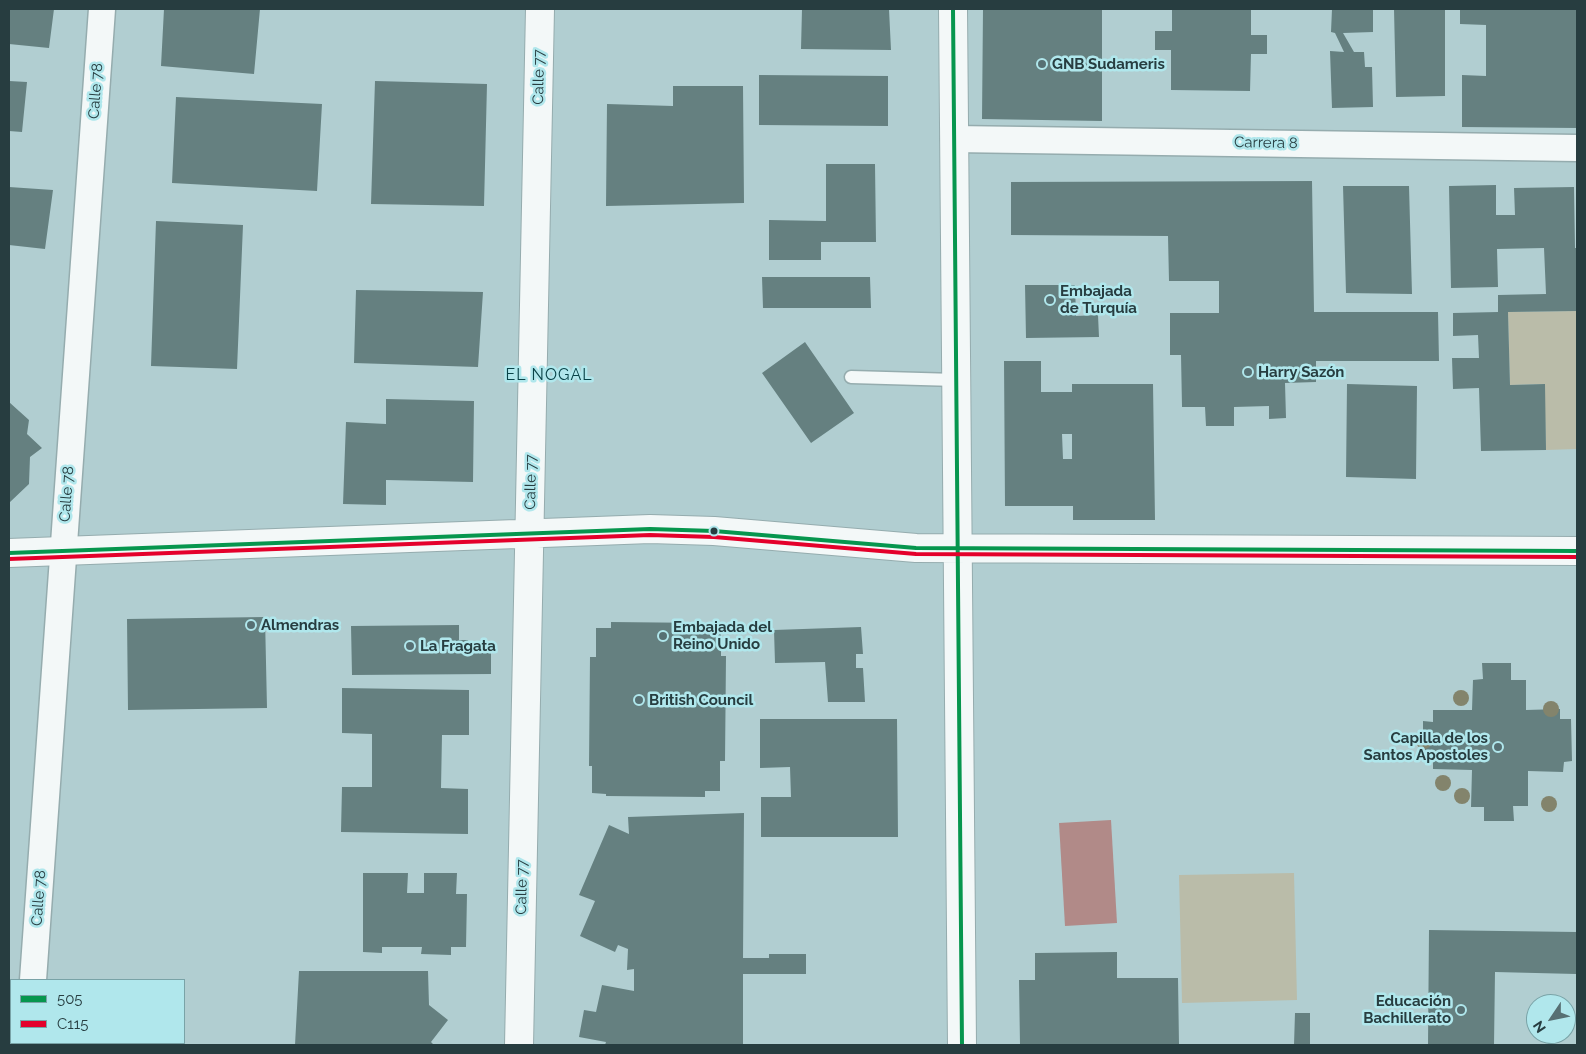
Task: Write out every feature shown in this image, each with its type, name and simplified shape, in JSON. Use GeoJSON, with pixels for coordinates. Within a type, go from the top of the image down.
{"type":"FeatureCollection","features":[{"type":"Feature","properties":{"kind":"street","name":"Calle 78"},"geometry":{"type":"LineString","coordinates":[[33,979],[102,9]]}},
{"type":"Feature","properties":{"kind":"street","name":"Calle 77"},"geometry":{"type":"LineString","coordinates":[[519,1045],[540,9]]}},
{"type":"Feature","properties":{"kind":"street"},"geometry":{"type":"LineString","coordinates":[[954,9],[962,1045]]}},
{"type":"Feature","properties":{"kind":"street","name":"Carrera 8"},"geometry":{"type":"LineString","coordinates":[[954,139],[1577,148]]}},
{"type":"Feature","properties":{"kind":"street"},"geometry":{"type":"LineString","coordinates":[[9,553],[650,529],[714,531],[916,548],[1577,551]]}},
{"type":"Feature","properties":{"kind":"lane"},"geometry":{"type":"LineString","coordinates":[[852,378],[956,380]]}},
{"type":"Feature","properties":{"kind":"green space"},"geometry":{"type":"Polygon","coordinates":[[[1577,311],[1577,449],[1546,450],[1544,384],[1510,385],[1508,312],[1577,311]]]}},
{"type":"Feature","properties":{"kind":"green space"},"geometry":{"type":"Polygon","coordinates":[[[1294,873],[1297,1000],[1182,1003],[1179,875],[1294,873]]]}},
{"type":"Feature","properties":{"kind":"shaded area"},"geometry":{"type":"Polygon","coordinates":[[[1111,820],[1117,923],[1065,926],[1059,823],[1111,820]]]}},
{"type":"Feature","properties":{"kind":"building"},"geometry":{"type":"Polygon","coordinates":[[[9,9],[54,9],[49,48],[9,44],[9,9]]]}},
{"type":"Feature","properties":{"kind":"building"},"geometry":{"type":"Polygon","coordinates":[[[164,9],[260,9],[254,74],[161,66],[164,9]]]}},
{"type":"Feature","properties":{"kind":"building"},"geometry":{"type":"Polygon","coordinates":[[[802,9],[889,9],[891,50],[801,49],[802,9]]]}},
{"type":"Feature","properties":{"kind":"building","name":"GNB Sudameris"},"geometry":{"type":"Polygon","coordinates":[[[983,9],[1102,9],[1102,121],[982,119],[983,9]]]}},
{"type":"Feature","properties":{"kind":"building"},"geometry":{"type":"Polygon","coordinates":[[[1172,9],[1251,9],[1251,35],[1267,35],[1267,54],[1251,54],[1250,91],[1171,90],[1171,50],[1155,50],[1155,31],[1172,31],[1172,9]]]}},
{"type":"Feature","properties":{"kind":"building"},"geometry":{"type":"Polygon","coordinates":[[[1332,9],[1373,9],[1373,32],[1343,33],[1354,52],[1364,52],[1365,67],[1372,67],[1373,107],[1332,108],[1330,51],[1344,52],[1335,33],[1331,32],[1332,9]]]}},
{"type":"Feature","properties":{"kind":"building"},"geometry":{"type":"Polygon","coordinates":[[[1394,9],[1445,9],[1445,96],[1396,97],[1394,9]]]}},
{"type":"Feature","properties":{"kind":"building"},"geometry":{"type":"Polygon","coordinates":[[[1460,9],[1577,9],[1577,128],[1462,127],[1462,75],[1486,76],[1486,25],[1460,24],[1460,9]]]}},
{"type":"Feature","properties":{"kind":"building"},"geometry":{"type":"Polygon","coordinates":[[[759,75],[888,76],[888,126],[759,125],[759,75]]]}},
{"type":"Feature","properties":{"kind":"building"},"geometry":{"type":"Polygon","coordinates":[[[9,81],[27,82],[22,132],[9,131],[9,81]]]}},
{"type":"Feature","properties":{"kind":"building"},"geometry":{"type":"Polygon","coordinates":[[[375,81],[487,84],[484,206],[371,204],[375,81]]]}},
{"type":"Feature","properties":{"kind":"building"},"geometry":{"type":"Polygon","coordinates":[[[673,86],[743,86],[744,203],[606,206],[607,104],[673,106],[673,86]]]}},
{"type":"Feature","properties":{"kind":"building"},"geometry":{"type":"Polygon","coordinates":[[[176,97],[322,104],[317,191],[172,183],[176,97]]]}},
{"type":"Feature","properties":{"kind":"building"},"geometry":{"type":"Polygon","coordinates":[[[826,164],[875,164],[876,242],[821,242],[821,260],[769,260],[769,220],[826,221],[826,164]]]}},
{"type":"Feature","properties":{"kind":"building"},"geometry":{"type":"Polygon","coordinates":[[[1312,181],[1314,312],[1438,312],[1439,361],[1316,361],[1316,382],[1285,383],[1286,418],[1269,419],[1269,406],[1234,407],[1234,426],[1206,426],[1205,407],[1182,407],[1181,355],[1170,355],[1170,313],[1219,313],[1219,281],[1169,281],[1168,236],[1011,235],[1011,182],[1312,181]]]}},
{"type":"Feature","properties":{"kind":"building"},"geometry":{"type":"Polygon","coordinates":[[[1496,185],[1496,215],[1515,215],[1514,188],[1574,187],[1575,248],[1577,248],[1577,311],[1508,312],[1510,385],[1545,384],[1546,450],[1481,451],[1479,388],[1453,389],[1452,358],[1479,358],[1478,335],[1453,336],[1453,313],[1498,312],[1498,295],[1546,294],[1544,248],[1497,249],[1498,287],[1451,288],[1449,186],[1496,185]]]}},
{"type":"Feature","properties":{"kind":"building"},"geometry":{"type":"Polygon","coordinates":[[[1343,186],[1409,186],[1412,294],[1346,293],[1343,186]]]}},
{"type":"Feature","properties":{"kind":"building"},"geometry":{"type":"Polygon","coordinates":[[[9,187],[53,190],[45,249],[9,245],[9,187]]]}},
{"type":"Feature","properties":{"kind":"building"},"geometry":{"type":"Polygon","coordinates":[[[156,221],[243,225],[237,369],[151,366],[156,221]]]}},
{"type":"Feature","properties":{"kind":"building"},"geometry":{"type":"Polygon","coordinates":[[[762,277],[870,277],[871,308],[763,308],[762,277]]]}},
{"type":"Feature","properties":{"kind":"building","name":"Embajada de Turquía"},"geometry":{"type":"Polygon","coordinates":[[[1025,285],[1075,285],[1076,316],[1098,315],[1099,337],[1026,338],[1025,285]]]}},
{"type":"Feature","properties":{"kind":"building"},"geometry":{"type":"Polygon","coordinates":[[[356,290],[483,292],[478,367],[354,363],[356,290]]]}},
{"type":"Feature","properties":{"kind":"building"},"geometry":{"type":"Polygon","coordinates":[[[805,342],[854,413],[811,443],[762,373],[805,342]]]}},
{"type":"Feature","properties":{"kind":"building"},"geometry":{"type":"Polygon","coordinates":[[[1004,361],[1041,361],[1041,392],[1072,392],[1072,384],[1153,384],[1155,520],[1073,520],[1073,506],[1005,506],[1004,361]],[[1062,434],[1063,459],[1072,459],[1072,434],[1062,434]]]}},
{"type":"Feature","properties":{"kind":"building"},"geometry":{"type":"Polygon","coordinates":[[[1347,384],[1417,386],[1416,479],[1346,477],[1347,384]]]}},
{"type":"Feature","properties":{"kind":"building"},"geometry":{"type":"Polygon","coordinates":[[[386,399],[474,401],[473,482],[386,480],[386,505],[343,504],[346,422],[386,424],[386,399]]]}},
{"type":"Feature","properties":{"kind":"building"},"geometry":{"type":"Polygon","coordinates":[[[9,402],[29,420],[27,434],[42,448],[30,457],[29,484],[9,503],[9,402]]]}},
{"type":"Feature","properties":{"kind":"building"},"geometry":{"type":"Polygon","coordinates":[[[265,617],[267,708],[128,710],[127,619],[265,617]]]}},
{"type":"Feature","properties":{"kind":"building"},"geometry":{"type":"Polygon","coordinates":[[[611,622],[707,623],[707,627],[721,627],[721,656],[726,656],[725,761],[720,761],[720,791],[705,791],[705,797],[606,796],[606,794],[592,793],[592,766],[589,766],[590,657],[596,657],[596,628],[611,628],[611,622]]]}},
{"type":"Feature","properties":{"kind":"building","name":"La Fragata"},"geometry":{"type":"Polygon","coordinates":[[[459,625],[459,640],[468,640],[469,653],[491,653],[491,674],[352,675],[351,626],[459,625]]]}},
{"type":"Feature","properties":{"kind":"building"},"geometry":{"type":"Polygon","coordinates":[[[861,627],[863,654],[856,654],[856,668],[863,668],[865,702],[828,702],[825,662],[775,663],[774,630],[861,627]]]}},
{"type":"Feature","properties":{"kind":"building","name":"Capilla de los Santos Apostoles"},"geometry":{"type":"Polygon","coordinates":[[[1482,663],[1511,663],[1511,680],[1526,680],[1526,710],[1560,709],[1560,719],[1571,719],[1572,761],[1564,762],[1563,772],[1528,771],[1528,806],[1513,806],[1514,821],[1484,821],[1484,807],[1471,807],[1472,770],[1433,769],[1433,754],[1423,754],[1423,721],[1433,722],[1433,710],[1472,710],[1473,680],[1483,679],[1482,663]]]}},
{"type":"Feature","properties":{"kind":"building"},"geometry":{"type":"Polygon","coordinates":[[[342,688],[469,690],[469,735],[442,735],[441,788],[468,789],[468,834],[341,832],[342,787],[372,787],[372,734],[342,733],[342,688]]]}},
{"type":"Feature","properties":{"kind":"building"},"geometry":{"type":"Polygon","coordinates":[[[760,719],[897,719],[898,837],[761,837],[761,797],[791,797],[790,767],[760,768],[760,719]]]}},
{"type":"Feature","properties":{"kind":"building"},"geometry":{"type":"Polygon","coordinates":[[[744,813],[743,958],[769,958],[769,954],[806,954],[806,974],[743,974],[743,1045],[605,1045],[606,1042],[579,1037],[584,1010],[596,1012],[602,985],[634,991],[634,969],[627,970],[628,949],[618,945],[615,952],[580,936],[595,901],[579,895],[609,825],[629,834],[628,817],[744,813]]]}},
{"type":"Feature","properties":{"kind":"building"},"geometry":{"type":"Polygon","coordinates":[[[363,873],[408,873],[407,893],[424,893],[424,873],[457,873],[456,894],[467,894],[466,947],[451,947],[451,955],[421,954],[422,947],[382,947],[382,953],[363,952],[363,873]]]}},
{"type":"Feature","properties":{"kind":"building","name":"Educación Bachillerato"},"geometry":{"type":"Polygon","coordinates":[[[1429,930],[1577,932],[1576,974],[1495,972],[1494,1045],[1428,1045],[1429,930]]]}},
{"type":"Feature","properties":{"kind":"building"},"geometry":{"type":"Polygon","coordinates":[[[1117,952],[1117,978],[1178,978],[1179,1045],[1020,1045],[1019,980],[1035,980],[1035,953],[1117,952]]]}},
{"type":"Feature","properties":{"kind":"building"},"geometry":{"type":"Polygon","coordinates":[[[299,971],[428,971],[429,1005],[448,1020],[431,1042],[434,1045],[295,1045],[299,971]]]}},
{"type":"Feature","properties":{"kind":"building"},"geometry":{"type":"Polygon","coordinates":[[[1295,1013],[1310,1013],[1310,1045],[1294,1045],[1295,1013]]]}},
{"type":"Feature","properties":{"kind":"transit line","name":"505"},"geometry":{"type":"LineString","coordinates":[[953,9],[962,1045]]}},
{"type":"Feature","properties":{"kind":"transit line","name":"505"},"geometry":{"type":"LineString","coordinates":[[9,553],[650,529],[714,531],[916,548],[1577,551]]}},
{"type":"Feature","properties":{"kind":"transit line","name":"C115"},"geometry":{"type":"LineString","coordinates":[[9,559],[650,535],[714,537],[916,554],[1577,557]]}},
{"type":"Feature","properties":{"kind":"place","name":"GNB Sudameris"},"geometry":{"type":"Point","coordinates":[1042,64]}},
{"type":"Feature","properties":{"kind":"place","name":"Embajada de Turquía"},"geometry":{"type":"Point","coordinates":[1050,300]}},
{"type":"Feature","properties":{"kind":"place","name":"Harry Sazón"},"geometry":{"type":"Point","coordinates":[1248,372]}},
{"type":"Feature","properties":{"kind":"place","name":"Almendras"},"geometry":{"type":"Point","coordinates":[251,625]}},
{"type":"Feature","properties":{"kind":"place","name":"Embajada del Reino Unido"},"geometry":{"type":"Point","coordinates":[663,636]}},
{"type":"Feature","properties":{"kind":"place","name":"La Fragata"},"geometry":{"type":"Point","coordinates":[410,646]}},
{"type":"Feature","properties":{"kind":"place","name":"British Council"},"geometry":{"type":"Point","coordinates":[639,700]}},
{"type":"Feature","properties":{"kind":"place","name":"Capilla de los Santos Apostoles"},"geometry":{"type":"Point","coordinates":[1498,747]}},
{"type":"Feature","properties":{"kind":"place","name":"Educación Bachillerato"},"geometry":{"type":"Point","coordinates":[1461,1010]}},
{"type":"Feature","properties":{"kind":"district","name":"EL NOGAL"},"geometry":{"type":"Point","coordinates":[549,375]}}]}
